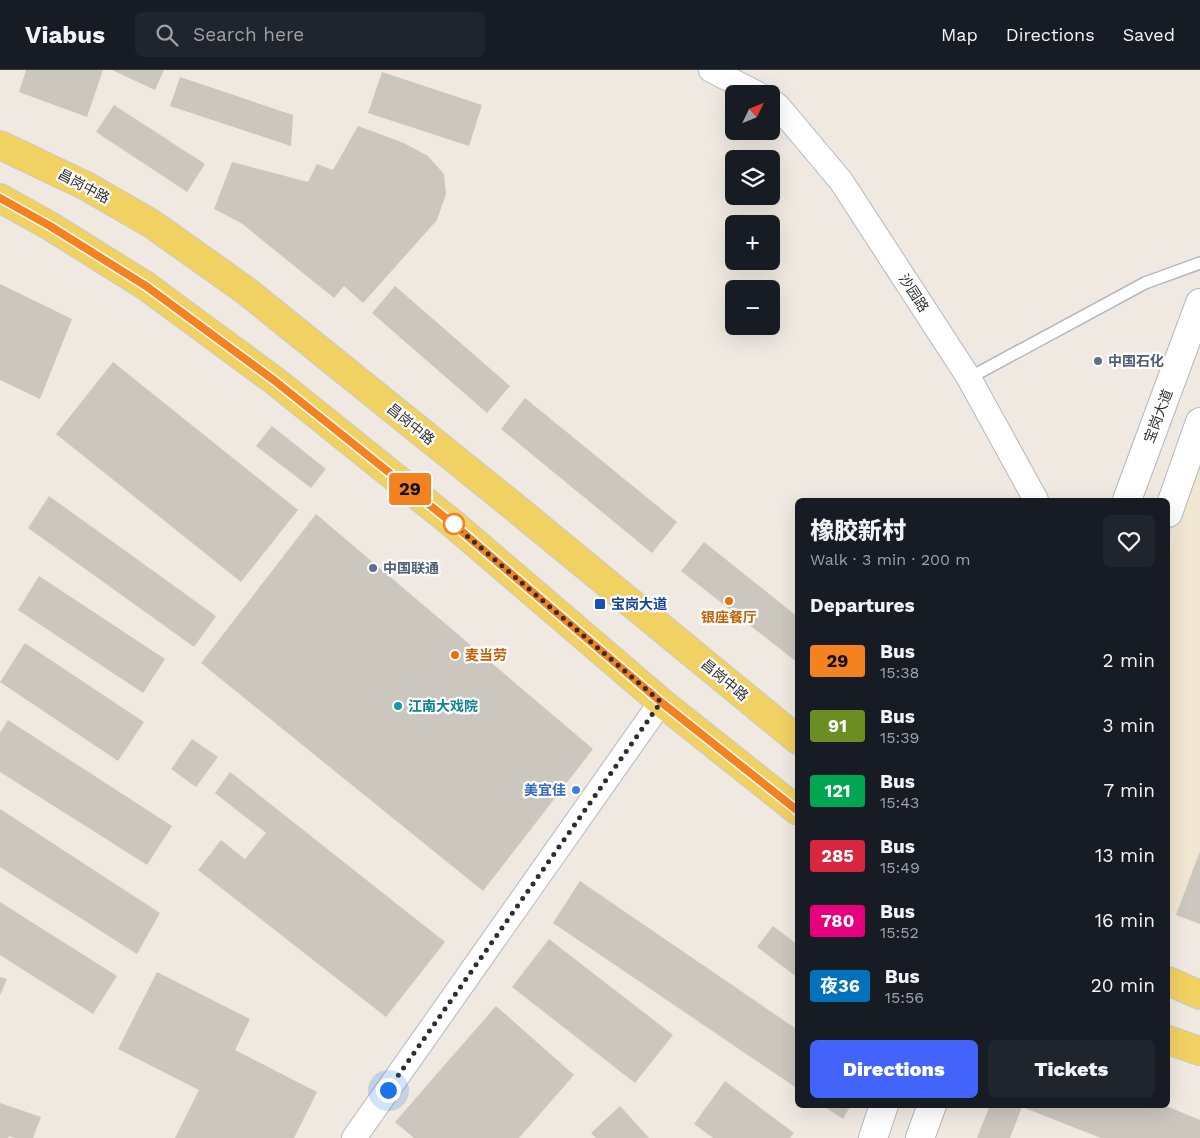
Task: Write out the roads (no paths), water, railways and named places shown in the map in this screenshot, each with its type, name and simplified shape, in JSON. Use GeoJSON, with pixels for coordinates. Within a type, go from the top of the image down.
{"type":"FeatureCollection","features":[{"type":"Feature","properties":{"kind":"main road","name":"昌岗中路"},"geometry":{"type":"LineString","coordinates":[[0,145],[86,186],[152,224],[245,290],[512,505],[795,738]]}},
{"type":"Feature","properties":{"kind":"main road"},"geometry":{"type":"LineString","coordinates":[[0,198],[50,226],[146,286],[275,381],[452,523],[661,702],[795,809]]}},
{"type":"Feature","properties":{"kind":"main road","name":"宝岗大道"},"geometry":{"type":"LineString","coordinates":[[1127,498],[1200,304]]}},
{"type":"Feature","properties":{"kind":"main road"},"geometry":{"type":"LineString","coordinates":[[1170,507],[1200,422]]}},
{"type":"Feature","properties":{"kind":"main road"},"geometry":{"type":"LineString","coordinates":[[1170,982],[1200,995]]}},
{"type":"Feature","properties":{"kind":"main road"},"geometry":{"type":"LineString","coordinates":[[1170,1041],[1200,1051]]}},
{"type":"Feature","properties":{"kind":"main road"},"geometry":{"type":"LineString","coordinates":[[873,1138],[883,1108]]}},
{"type":"Feature","properties":{"kind":"main road"},"geometry":{"type":"LineString","coordinates":[[920,1138],[931,1108]]}},
{"type":"Feature","properties":{"kind":"street"},"geometry":{"type":"LineString","coordinates":[[711,70],[740,85]]}},
{"type":"Feature","properties":{"kind":"street","name":"沙园路"},"geometry":{"type":"LineString","coordinates":[[780,108],[841,182],[969,378],[1035,498]]}},
{"type":"Feature","properties":{"kind":"street"},"geometry":{"type":"LineString","coordinates":[[354,1138],[661,702]]}},
{"type":"Feature","properties":{"kind":"lane"},"geometry":{"type":"LineString","coordinates":[[969,378],[1145,284],[1200,263]]}},
{"type":"Feature","properties":{"kind":"place","name":"中国石化"},"geometry":{"type":"Point","coordinates":[1098,361]}},
{"type":"Feature","properties":{"kind":"place","name":"中国联通"},"geometry":{"type":"Point","coordinates":[373,568]}},
{"type":"Feature","properties":{"kind":"place","name":"银座餐厅"},"geometry":{"type":"Point","coordinates":[729,601]}},
{"type":"Feature","properties":{"kind":"place","name":"宝岗大道"},"geometry":{"type":"Point","coordinates":[600,604]}},
{"type":"Feature","properties":{"kind":"place","name":"麦当劳"},"geometry":{"type":"Point","coordinates":[455,655]}},
{"type":"Feature","properties":{"kind":"place","name":"江南大戏院"},"geometry":{"type":"Point","coordinates":[398,706]}},
{"type":"Feature","properties":{"kind":"place","name":"美宜佳"},"geometry":{"type":"Point","coordinates":[576,790]}}]}
